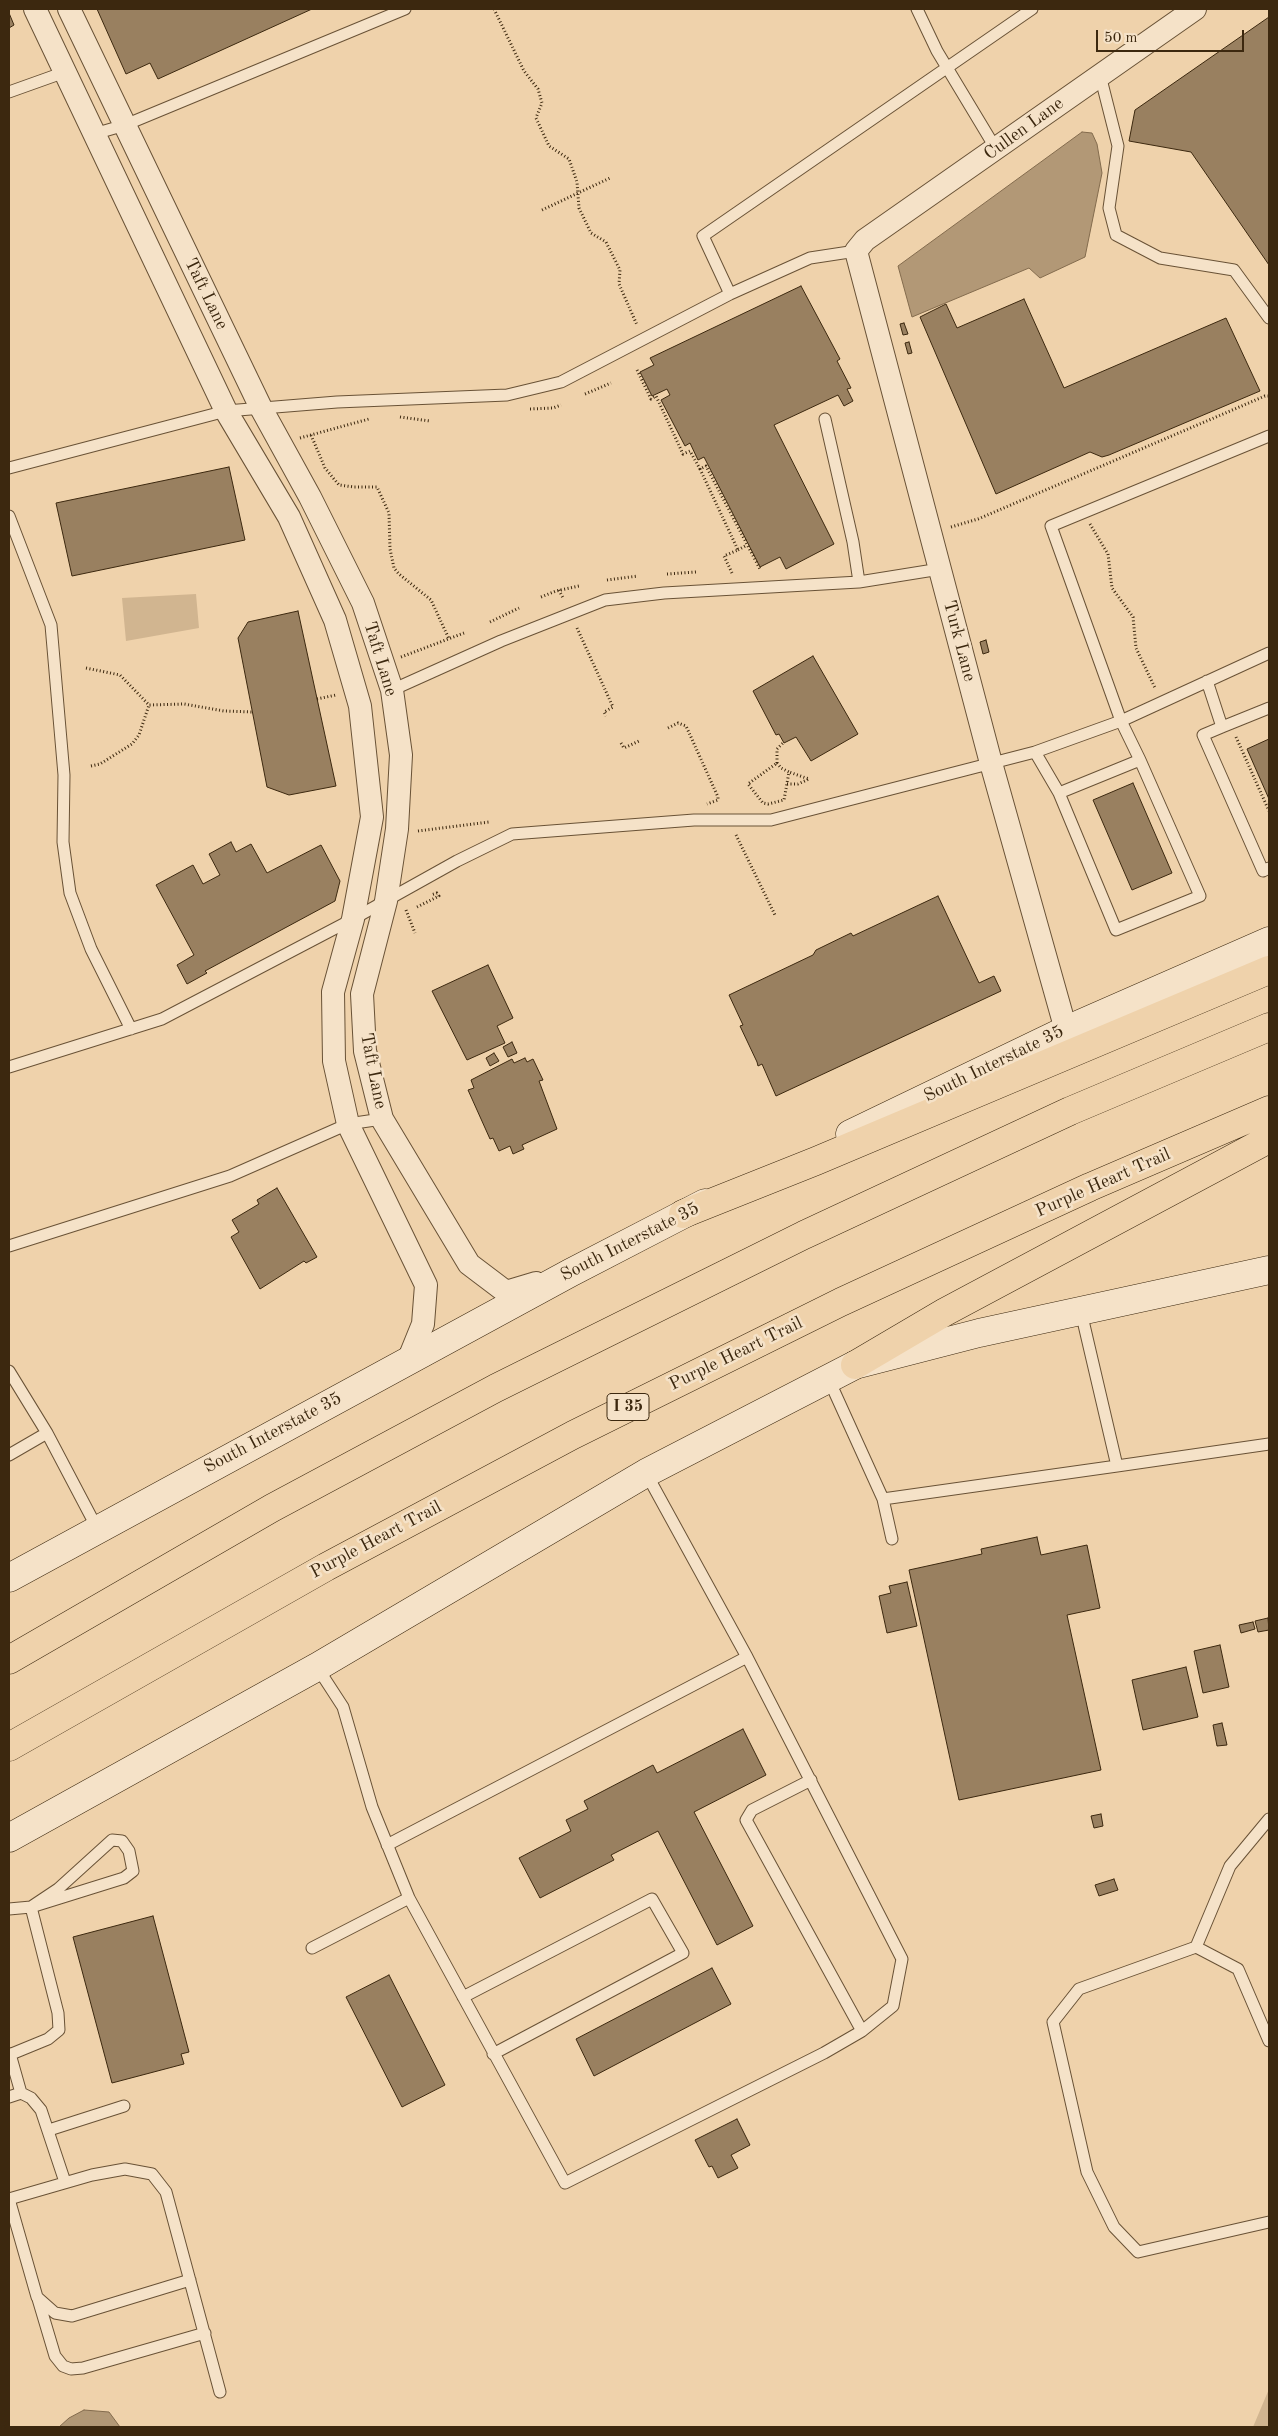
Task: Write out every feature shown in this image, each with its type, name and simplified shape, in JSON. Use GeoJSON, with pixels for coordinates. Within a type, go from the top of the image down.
{"type":"FeatureCollection","features":[{"type":"Feature","properties":{"kind":"highway"},"geometry":{"type":"LineString","coordinates":[[683,1214],[816,1161],[1269,970]]}},
{"type":"Feature","properties":{"kind":"highway"},"geometry":{"type":"LineString","coordinates":[[9,1660],[272,1508],[496,1388],[804,1236],[1043,1123],[1269,1027]]}},
{"type":"Feature","properties":{"kind":"highway","name":"Purple Heart Trail"},"geometry":{"type":"LineString","coordinates":[[9,1747],[326,1567],[581,1430],[841,1302],[1090,1187],[1269,1110]]}},
{"type":"Feature","properties":{"kind":"highway"},"geometry":{"type":"LineString","coordinates":[[855,1365],[945,1312],[1269,1139]]}},
{"type":"Feature","properties":{"kind":"main road","name":"South Interstate 35"},"geometry":{"type":"LineString","coordinates":[[9,1578],[97,1528],[683,1214],[1066,1030],[1269,941]]}},
{"type":"Feature","properties":{"kind":"main road"},"geometry":{"type":"LineString","coordinates":[[9,1838],[318,1667],[646,1473],[855,1365],[979,1333],[1269,1270]]}},
{"type":"Feature","properties":{"kind":"street","name":"Taft Lane"},"geometry":{"type":"LineString","coordinates":[[34,9],[226,411],[293,526],[335,620],[360,706],[372,817],[353,919],[334,992],[334,1061],[348,1124],[426,1285],[423,1324],[408,1361]]}},
{"type":"Feature","properties":{"kind":"street","name":"Taft Lane"},"geometry":{"type":"LineString","coordinates":[[69,9],[261,408],[310,497],[363,603],[392,690],[401,755],[396,903],[362,994],[365,1051],[382,1118],[468,1264],[506,1292],[570,1273]]}},
{"type":"Feature","properties":{"kind":"street","name":"Cullen Lane"},"geometry":{"type":"LineString","coordinates":[[856,251],[865,240],[1195,9]]}},
{"type":"Feature","properties":{"kind":"street","name":"Turk Lane"},"geometry":{"type":"LineString","coordinates":[[856,251],[991,763],[1066,1030]]}},
{"type":"Feature","properties":{"kind":"lane"},"geometry":{"type":"LineString","coordinates":[[94,134],[125,125],[405,9]]}},
{"type":"Feature","properties":{"kind":"lane"},"geometry":{"type":"LineString","coordinates":[[916,9],[947,68],[996,149]]}},
{"type":"Feature","properties":{"kind":"lane"},"geometry":{"type":"LineString","coordinates":[[730,294],[703,236],[1032,9]]}},
{"type":"Feature","properties":{"kind":"lane"},"geometry":{"type":"LineString","coordinates":[[9,92],[64,72]]}},
{"type":"Feature","properties":{"kind":"lane"},"geometry":{"type":"LineString","coordinates":[[1100,74],[1118,146],[1109,208],[1116,234],[1160,258],[1234,270],[1269,318]]}},
{"type":"Feature","properties":{"kind":"lane"},"geometry":{"type":"LineString","coordinates":[[9,468],[226,411],[337,402],[507,394],[561,382],[730,294],[810,258],[856,251]]}},
{"type":"Feature","properties":{"kind":"lane"},"geometry":{"type":"LineString","coordinates":[[825,419],[853,542],[859,582]]}},
{"type":"Feature","properties":{"kind":"lane"},"geometry":{"type":"LineString","coordinates":[[1035,752],[1059,794],[1116,930],[1200,896],[1121,721],[1051,526],[1269,436]]}},
{"type":"Feature","properties":{"kind":"lane"},"geometry":{"type":"LineString","coordinates":[[9,516],[51,625],[64,775],[63,842],[70,893],[91,949],[131,1028]]}},
{"type":"Feature","properties":{"kind":"lane"},"geometry":{"type":"LineString","coordinates":[[392,690],[501,641],[605,600],[664,593],[859,582],[940,569]]}},
{"type":"Feature","properties":{"kind":"lane"},"geometry":{"type":"LineString","coordinates":[[9,1067],[162,1019],[353,919],[396,903],[457,861],[512,834],[694,820],[771,820],[1035,752],[1121,721],[1269,653]]}},
{"type":"Feature","properties":{"kind":"lane"},"geometry":{"type":"LineString","coordinates":[[1207,681],[1222,727]]}},
{"type":"Feature","properties":{"kind":"lane"},"geometry":{"type":"LineString","coordinates":[[1269,708],[1202,735],[1263,871],[1269,868]]}},
{"type":"Feature","properties":{"kind":"lane"},"geometry":{"type":"LineString","coordinates":[[1059,794],[1140,760]]}},
{"type":"Feature","properties":{"kind":"lane"},"geometry":{"type":"LineString","coordinates":[[9,1246],[230,1176],[348,1124],[382,1118]]}},
{"type":"Feature","properties":{"kind":"lane"},"geometry":{"type":"LineString","coordinates":[[1081,1312],[1116,1466]]}},
{"type":"Feature","properties":{"kind":"lane"},"geometry":{"type":"LineString","coordinates":[[9,1371],[47,1433],[97,1528]]}},
{"type":"Feature","properties":{"kind":"lane"},"geometry":{"type":"LineString","coordinates":[[829,1380],[883,1499],[892,1539]]}},
{"type":"Feature","properties":{"kind":"lane"},"geometry":{"type":"LineString","coordinates":[[9,1455],[47,1433]]}},
{"type":"Feature","properties":{"kind":"lane"},"geometry":{"type":"LineString","coordinates":[[883,1499],[1269,1444]]}},
{"type":"Feature","properties":{"kind":"lane"},"geometry":{"type":"LineString","coordinates":[[318,1667],[343,1707],[372,1807],[409,1898],[565,2184],[862,2032],[893,2006],[902,1959],[747,1657],[646,1473]]}},
{"type":"Feature","properties":{"kind":"lane"},"geometry":{"type":"LineString","coordinates":[[387,1845],[747,1657]]}},
{"type":"Feature","properties":{"kind":"lane"},"geometry":{"type":"LineString","coordinates":[[811,1780],[752,1810],[746,1820],[862,2032]]}},
{"type":"Feature","properties":{"kind":"lane"},"geometry":{"type":"LineString","coordinates":[[1196,1947],[1230,1866],[1269,1819]]}},
{"type":"Feature","properties":{"kind":"lane"},"geometry":{"type":"LineString","coordinates":[[9,1909],[31,1907],[124,1878],[133,1871],[129,1851],[122,1841],[112,1840],[58,1888],[31,1907]]}},
{"type":"Feature","properties":{"kind":"lane"},"geometry":{"type":"LineString","coordinates":[[312,1948],[409,1898]]}},
{"type":"Feature","properties":{"kind":"lane"},"geometry":{"type":"LineString","coordinates":[[463,1997],[652,1899],[683,1953],[493,2054]]}},
{"type":"Feature","properties":{"kind":"lane"},"geometry":{"type":"LineString","coordinates":[[21,2093],[9,2054],[48,2039],[59,2030],[58,2013],[31,1907]]}},
{"type":"Feature","properties":{"kind":"lane"},"geometry":{"type":"LineString","coordinates":[[1269,2041],[1238,1969],[1196,1947],[1079,1989],[1053,2022],[1087,2172],[1114,2227],[1138,2252],[1269,2222]]}},
{"type":"Feature","properties":{"kind":"lane"},"geometry":{"type":"LineString","coordinates":[[9,2097],[21,2093],[31,2098],[41,2110],[65,2182]]}},
{"type":"Feature","properties":{"kind":"lane"},"geometry":{"type":"LineString","coordinates":[[49,2130],[124,2106]]}},
{"type":"Feature","properties":{"kind":"lane"},"geometry":{"type":"LineString","coordinates":[[205,2333],[83,2368],[71,2369],[63,2366],[55,2356],[9,2199],[65,2182],[125,2169],[152,2174],[166,2192],[205,2333],[220,2392]]}},
{"type":"Feature","properties":{"kind":"lane"},"geometry":{"type":"LineString","coordinates":[[37,2297],[55,2313],[72,2316],[190,2280]]}},
{"type":"Feature","properties":{"kind":"path"},"geometry":{"type":"LineString","coordinates":[[494,9],[524,71],[538,89],[542,103],[536,118],[549,146],[569,159],[577,182],[580,208],[591,233],[606,242],[620,270],[619,284],[644,340]]}},
{"type":"Feature","properties":{"kind":"path"},"geometry":{"type":"LineString","coordinates":[[542,210],[610,178]]}},
{"type":"Feature","properties":{"kind":"path"},"geometry":{"type":"LineString","coordinates":[[637,370],[651,399],[656,396],[683,454],[690,451],[738,550]]}},
{"type":"Feature","properties":{"kind":"path"},"geometry":{"type":"LineString","coordinates":[[585,394],[610,383]]}},
{"type":"Feature","properties":{"kind":"path"},"geometry":{"type":"LineString","coordinates":[[951,527],[978,519],[1265,396],[1269,396]]}},
{"type":"Feature","properties":{"kind":"path"},"geometry":{"type":"LineString","coordinates":[[530,409],[553,408],[561,405]]}},
{"type":"Feature","properties":{"kind":"path"},"geometry":{"type":"LineString","coordinates":[[400,417],[430,421]]}},
{"type":"Feature","properties":{"kind":"path"},"geometry":{"type":"LineString","coordinates":[[300,438],[368,419]]}},
{"type":"Feature","properties":{"kind":"path"},"geometry":{"type":"LineString","coordinates":[[311,435],[325,468],[339,484],[354,487],[377,487],[389,513],[390,550],[394,568],[398,574],[431,600],[449,639]]}},
{"type":"Feature","properties":{"kind":"path"},"geometry":{"type":"LineString","coordinates":[[700,470],[706,466],[760,570]]}},
{"type":"Feature","properties":{"kind":"path"},"geometry":{"type":"LineString","coordinates":[[719,510],[727,506]]}},
{"type":"Feature","properties":{"kind":"path"},"geometry":{"type":"LineString","coordinates":[[1087,520],[1108,554],[1112,588],[1133,617],[1136,648],[1155,689]]}},
{"type":"Feature","properties":{"kind":"path"},"geometry":{"type":"LineString","coordinates":[[732,573],[724,556],[748,545]]}},
{"type":"Feature","properties":{"kind":"path"},"geometry":{"type":"LineString","coordinates":[[667,574],[696,572]]}},
{"type":"Feature","properties":{"kind":"path"},"geometry":{"type":"LineString","coordinates":[[607,580],[638,576]]}},
{"type":"Feature","properties":{"kind":"path"},"geometry":{"type":"LineString","coordinates":[[541,597],[559,590],[579,586]]}},
{"type":"Feature","properties":{"kind":"path"},"geometry":{"type":"LineString","coordinates":[[559,590],[562,598]]}},
{"type":"Feature","properties":{"kind":"path"},"geometry":{"type":"LineString","coordinates":[[490,622],[519,608]]}},
{"type":"Feature","properties":{"kind":"path"},"geometry":{"type":"LineString","coordinates":[[575,624],[613,707],[604,712],[606,716]]}},
{"type":"Feature","properties":{"kind":"path"},"geometry":{"type":"LineString","coordinates":[[396,659],[464,634]]}},
{"type":"Feature","properties":{"kind":"path"},"geometry":{"type":"LineString","coordinates":[[86,668],[120,675],[149,705],[184,704],[224,711],[252,712]]}},
{"type":"Feature","properties":{"kind":"path"},"geometry":{"type":"LineString","coordinates":[[91,766],[100,764],[132,744],[138,735],[149,705]]}},
{"type":"Feature","properties":{"kind":"path"},"geometry":{"type":"LineString","coordinates":[[668,728],[678,724],[686,726],[718,797],[718,800],[706,804]]}},
{"type":"Feature","properties":{"kind":"path"},"geometry":{"type":"LineString","coordinates":[[1235,734],[1269,811]]}},
{"type":"Feature","properties":{"kind":"path"},"geometry":{"type":"LineString","coordinates":[[621,743],[624,748],[639,741]]}},
{"type":"Feature","properties":{"kind":"path"},"geometry":{"type":"LineString","coordinates":[[784,742],[777,749],[777,763],[781,768],[808,780],[798,784],[787,784]]}},
{"type":"Feature","properties":{"kind":"path"},"geometry":{"type":"LineString","coordinates":[[777,763],[748,784],[758,799],[768,804],[784,800],[789,772]]}},
{"type":"Feature","properties":{"kind":"path"},"geometry":{"type":"LineString","coordinates":[[410,832],[489,822]]}},
{"type":"Feature","properties":{"kind":"path"},"geometry":{"type":"LineString","coordinates":[[736,834],[776,915]]}},
{"type":"Feature","properties":{"kind":"path"},"geometry":{"type":"LineString","coordinates":[[413,903],[437,892],[439,896],[417,907]]}},
{"type":"Feature","properties":{"kind":"path"},"geometry":{"type":"LineString","coordinates":[[396,903],[405,909],[415,933]]}},
{"type":"Feature","properties":{"kind":"shaded area"},"geometry":{"type":"Polygon","coordinates":[[[1082,132],[1092,133],[1097,144],[1102,173],[1085,257],[1040,278],[1029,268],[912,317],[898,266],[1082,132]]]}},
{"type":"Feature","properties":{"kind":"shaded area"},"geometry":{"type":"Polygon","coordinates":[[[196,594],[199,628],[126,641],[122,598],[196,594]]]}},
{"type":"Feature","properties":{"kind":"shaded area"},"geometry":{"type":"Polygon","coordinates":[[[1269,2389],[1269,2427],[1253,2427],[1269,2389]]]}},
{"type":"Feature","properties":{"kind":"shaded area"},"geometry":{"type":"Polygon","coordinates":[[[84,2410],[109,2412],[120,2427],[59,2427],[69,2418],[84,2410]]]}},
{"type":"Feature","properties":{"kind":"building"},"geometry":{"type":"Polygon","coordinates":[[[97,9],[312,9],[158,79],[150,63],[126,74],[97,9]]]}},
{"type":"Feature","properties":{"kind":"building"},"geometry":{"type":"Polygon","coordinates":[[[9,13],[14,25],[9,28],[9,13]]]}},
{"type":"Feature","properties":{"kind":"building"},"geometry":{"type":"Polygon","coordinates":[[[1269,17],[1269,265],[1191,152],[1129,141],[1135,110],[1269,17]]]}},
{"type":"Feature","properties":{"kind":"building"},"geometry":{"type":"Polygon","coordinates":[[[801,286],[840,359],[837,361],[851,388],[847,389],[853,401],[844,406],[838,395],[774,425],[834,544],[786,569],[780,557],[760,567],[704,457],[698,460],[690,443],[685,446],[661,400],[670,395],[667,389],[652,396],[640,372],[654,365],[650,358],[801,286]]]}},
{"type":"Feature","properties":{"kind":"building"},"geometry":{"type":"Polygon","coordinates":[[[1024,299],[1064,388],[1226,318],[1260,391],[1109,455],[1102,457],[1090,452],[996,494],[920,317],[946,304],[957,328],[1024,299]]]}},
{"type":"Feature","properties":{"kind":"building"},"geometry":{"type":"Polygon","coordinates":[[[904,323],[908,334],[903,335],[900,324],[904,323]]]}},
{"type":"Feature","properties":{"kind":"building"},"geometry":{"type":"Polygon","coordinates":[[[909,342],[912,353],[908,354],[905,343],[909,342]]]}},
{"type":"Feature","properties":{"kind":"building"},"geometry":{"type":"Polygon","coordinates":[[[229,467],[245,540],[72,576],[56,503],[229,467]]]}},
{"type":"Feature","properties":{"kind":"building"},"geometry":{"type":"Polygon","coordinates":[[[298,611],[336,786],[289,795],[267,787],[238,638],[248,622],[298,611]]]}},
{"type":"Feature","properties":{"kind":"building"},"geometry":{"type":"Polygon","coordinates":[[[986,640],[989,652],[983,654],[980,642],[986,640]]]}},
{"type":"Feature","properties":{"kind":"building"},"geometry":{"type":"Polygon","coordinates":[[[813,656],[858,734],[811,761],[796,737],[784,743],[779,734],[776,735],[753,691],[813,656]]]}},
{"type":"Feature","properties":{"kind":"building"},"geometry":{"type":"Polygon","coordinates":[[[1269,739],[1269,799],[1247,749],[1269,739]]]}},
{"type":"Feature","properties":{"kind":"building"},"geometry":{"type":"Polygon","coordinates":[[[1133,783],[1172,873],[1132,890],[1093,800],[1133,783]]]}},
{"type":"Feature","properties":{"kind":"building"},"geometry":{"type":"Polygon","coordinates":[[[231,842],[236,852],[251,844],[267,873],[321,845],[340,881],[335,901],[205,971],[207,973],[187,984],[177,965],[194,955],[156,885],[193,865],[203,884],[220,875],[209,854],[231,842]]]}},
{"type":"Feature","properties":{"kind":"building"},"geometry":{"type":"Polygon","coordinates":[[[938,896],[979,983],[994,976],[1001,991],[776,1096],[762,1064],[758,1066],[740,1026],[743,1025],[729,995],[813,955],[816,950],[851,933],[853,936],[938,896]]]}},
{"type":"Feature","properties":{"kind":"building"},"geometry":{"type":"Polygon","coordinates":[[[488,965],[513,1018],[497,1026],[505,1043],[467,1060],[432,991],[488,965]]]}},
{"type":"Feature","properties":{"kind":"building"},"geometry":{"type":"Polygon","coordinates":[[[512,1042],[517,1053],[508,1057],[503,1047],[512,1042]]]}},
{"type":"Feature","properties":{"kind":"building"},"geometry":{"type":"Polygon","coordinates":[[[494,1053],[499,1061],[490,1066],[486,1058],[494,1053]]]}},
{"type":"Feature","properties":{"kind":"building"},"geometry":{"type":"Polygon","coordinates":[[[525,1058],[527,1062],[533,1059],[543,1080],[539,1081],[557,1129],[522,1145],[524,1149],[513,1154],[510,1146],[499,1151],[493,1138],[490,1139],[468,1090],[474,1088],[471,1080],[512,1059],[514,1063],[525,1058]]]}},
{"type":"Feature","properties":{"kind":"building"},"geometry":{"type":"Polygon","coordinates":[[[277,1188],[317,1257],[306,1263],[304,1261],[260,1289],[231,1237],[239,1232],[232,1220],[259,1204],[257,1200],[277,1188]]]}},
{"type":"Feature","properties":{"kind":"building"},"geometry":{"type":"Polygon","coordinates":[[[1037,1537],[1041,1555],[1087,1545],[1100,1608],[1067,1615],[1101,1770],[959,1800],[909,1570],[982,1554],[981,1549],[1037,1537]]]}},
{"type":"Feature","properties":{"kind":"building"},"geometry":{"type":"Polygon","coordinates":[[[907,1582],[917,1626],[887,1633],[879,1596],[891,1593],[889,1586],[907,1582]]]}},
{"type":"Feature","properties":{"kind":"building"},"geometry":{"type":"Polygon","coordinates":[[[1268,1618],[1269,1630],[1258,1632],[1255,1621],[1268,1618]]]}},
{"type":"Feature","properties":{"kind":"building"},"geometry":{"type":"Polygon","coordinates":[[[1253,1622],[1255,1629],[1241,1633],[1239,1625],[1253,1622]]]}},
{"type":"Feature","properties":{"kind":"building"},"geometry":{"type":"Polygon","coordinates":[[[1220,1645],[1229,1687],[1203,1693],[1194,1651],[1220,1645]]]}},
{"type":"Feature","properties":{"kind":"building"},"geometry":{"type":"Polygon","coordinates":[[[1186,1667],[1198,1717],[1143,1730],[1132,1680],[1186,1667]]]}},
{"type":"Feature","properties":{"kind":"building"},"geometry":{"type":"Polygon","coordinates":[[[1222,1723],[1227,1745],[1217,1746],[1213,1725],[1222,1723]]]}},
{"type":"Feature","properties":{"kind":"building"},"geometry":{"type":"Polygon","coordinates":[[[743,1729],[766,1775],[694,1812],[753,1926],[717,1945],[658,1831],[611,1855],[614,1860],[540,1898],[519,1858],[571,1831],[566,1820],[588,1809],[584,1801],[653,1765],[657,1773],[743,1729]]]}},
{"type":"Feature","properties":{"kind":"building"},"geometry":{"type":"Polygon","coordinates":[[[1101,1814],[1103,1826],[1094,1828],[1091,1816],[1101,1814]]]}},
{"type":"Feature","properties":{"kind":"building"},"geometry":{"type":"Polygon","coordinates":[[[1114,1879],[1118,1890],[1099,1896],[1095,1885],[1114,1879]]]}},
{"type":"Feature","properties":{"kind":"building"},"geometry":{"type":"Polygon","coordinates":[[[153,1916],[189,2052],[181,2054],[184,2064],[112,2083],[73,1937],[153,1916]]]}},
{"type":"Feature","properties":{"kind":"building"},"geometry":{"type":"Polygon","coordinates":[[[712,1968],[731,2004],[594,2076],[576,2039],[712,1968]]]}},
{"type":"Feature","properties":{"kind":"building"},"geometry":{"type":"Polygon","coordinates":[[[389,1975],[445,2085],[402,2107],[346,1997],[389,1975]]]}},
{"type":"Feature","properties":{"kind":"building"},"geometry":{"type":"Polygon","coordinates":[[[737,2119],[750,2145],[731,2155],[738,2168],[718,2178],[712,2166],[709,2167],[695,2140],[737,2119]]]}}]}
